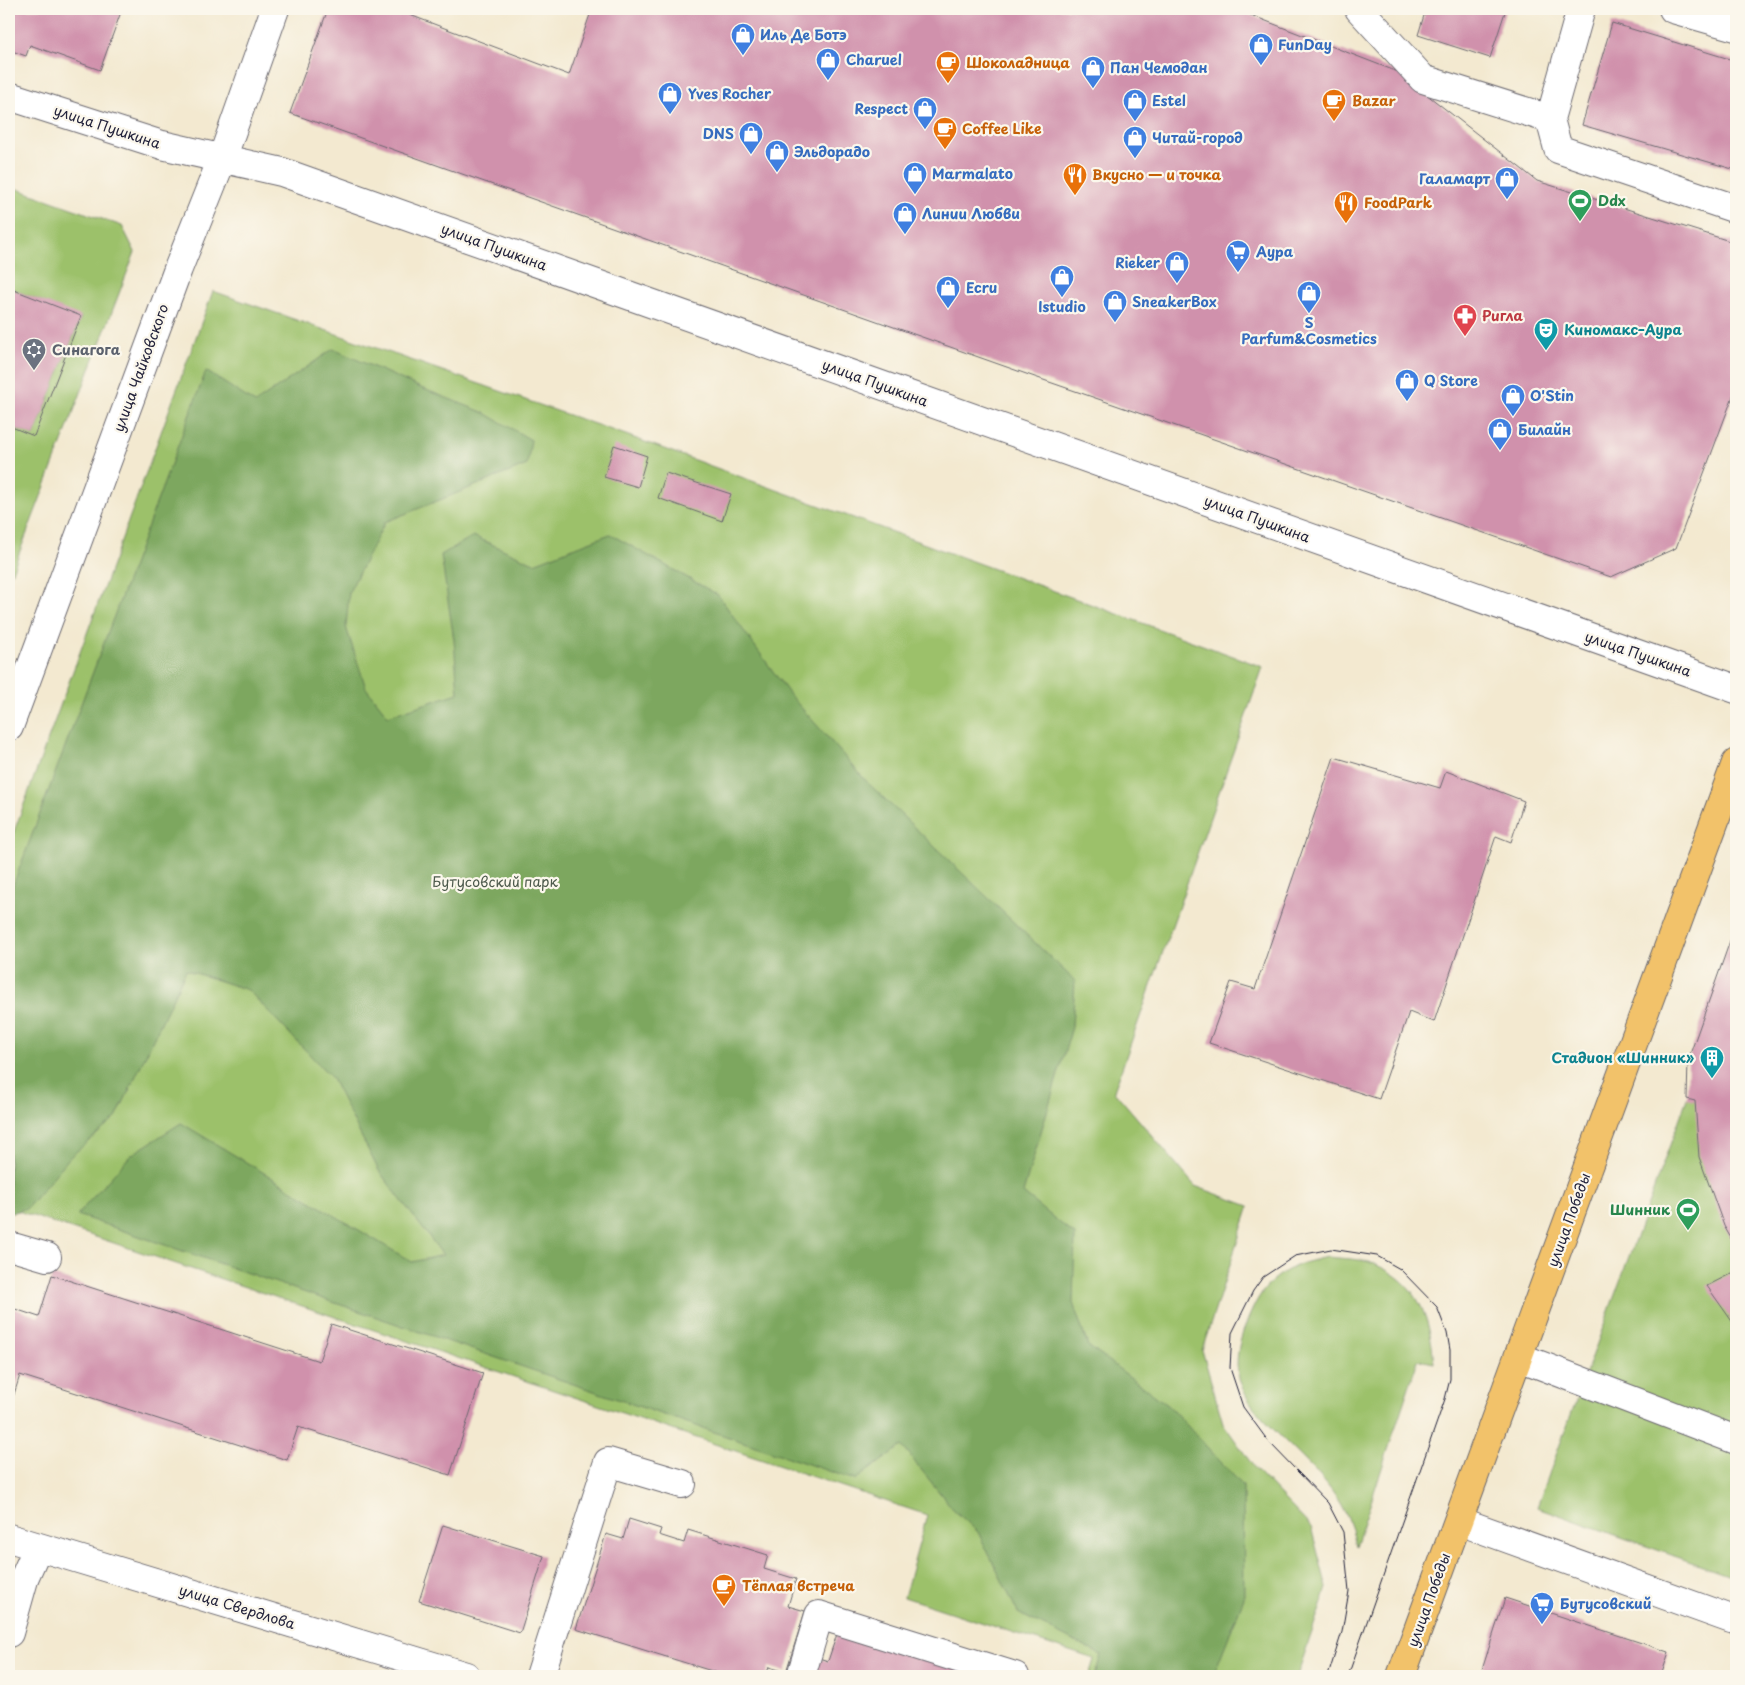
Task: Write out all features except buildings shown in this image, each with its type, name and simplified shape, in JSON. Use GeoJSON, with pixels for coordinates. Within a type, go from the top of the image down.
{"type":"FeatureCollection","features":[{"type":"Feature","properties":{"kind":"main road","name":"улица Победы"},"geometry":{"type":"LineString","coordinates":[[1401,1676],[1736,763]]}},
{"type":"Feature","properties":{"kind":"street","name":"улица Чайковского"},"geometry":{"type":"LineString","coordinates":[[9,727],[178,269],[222,159],[275,9]]}},
{"type":"Feature","properties":{"kind":"street"},"geometry":{"type":"LineString","coordinates":[[1359,9],[1423,79],[1550,119]]}},
{"type":"Feature","properties":{"kind":"street"},"geometry":{"type":"LineString","coordinates":[[1582,9],[1550,119],[1558,150],[1736,209]]}},
{"type":"Feature","properties":{"kind":"street"},"geometry":{"type":"LineString","coordinates":[[1674,9],[1736,27]]}},
{"type":"Feature","properties":{"kind":"street","name":"улица Пушкина"},"geometry":{"type":"LineString","coordinates":[[9,96],[162,145],[282,172],[1736,688]]}},
{"type":"Feature","properties":{"kind":"street"},"geometry":{"type":"LineString","coordinates":[[9,1246],[47,1257]]}},
{"type":"Feature","properties":{"kind":"street"},"geometry":{"type":"LineString","coordinates":[[1518,1357],[1736,1440]]}},
{"type":"Feature","properties":{"kind":"street"},"geometry":{"type":"LineString","coordinates":[[540,1676],[608,1462],[682,1484]]}},
{"type":"Feature","properties":{"kind":"street"},"geometry":{"type":"LineString","coordinates":[[1459,1521],[1731,1619]]}},
{"type":"Feature","properties":{"kind":"street","name":"улица Свердлова"},"geometry":{"type":"LineString","coordinates":[[9,1538],[466,1676]]}},
{"type":"Feature","properties":{"kind":"street"},"geometry":{"type":"LineString","coordinates":[[9,1634],[25,1576],[38,1547]]}},
{"type":"Feature","properties":{"kind":"street"},"geometry":{"type":"LineString","coordinates":[[801,1676],[819,1615],[1015,1676]]}},
{"type":"Feature","properties":{"kind":"green space"},"geometry":{"type":"Polygon","coordinates":[[[9,186],[122,226],[135,252],[10,577],[9,426],[34,436],[81,317],[9,288],[9,186]]]}},
{"type":"Feature","properties":{"kind":"green space","name":"Бутусовский парк"},"geometry":{"type":"Polygon","coordinates":[[[213,291],[623,434],[1263,667],[1114,1091],[1195,1186],[1249,1206],[1202,1350],[1223,1423],[1256,1470],[1311,1527],[1327,1588],[1297,1676],[1089,1676],[1094,1659],[904,1597],[927,1515],[9,1208],[9,845],[213,291]]]}},
{"type":"Feature","properties":{"kind":"green space","name":"Бутусовский парк"},"geometry":{"type":"Polygon","coordinates":[[[333,349],[421,388],[485,413],[531,440],[527,465],[385,522],[349,592],[346,627],[366,688],[388,716],[458,693],[454,640],[441,555],[473,536],[534,563],[610,534],[718,595],[790,695],[868,783],[1075,981],[1072,1027],[1023,1193],[1075,1235],[1073,1303],[1088,1346],[1169,1406],[1243,1486],[1244,1598],[1213,1676],[1095,1676],[1101,1655],[1018,1613],[978,1532],[953,1509],[902,1446],[855,1480],[77,1215],[131,1155],[181,1123],[412,1262],[443,1255],[379,1171],[331,1077],[248,990],[186,970],[116,1118],[70,1157],[27,1208],[9,1214],[9,896],[206,371],[255,403],[333,349]]]}},
{"type":"Feature","properties":{"kind":"green space","name":"Шинник"},"geometry":{"type":"Polygon","coordinates":[[[1736,965],[1736,1578],[1537,1507],[1736,965]]]}},
{"type":"Feature","properties":{"kind":"green space"},"geometry":{"type":"Polygon","coordinates":[[[1328,1257],[1369,1262],[1390,1272],[1402,1281],[1420,1304],[1429,1331],[1434,1363],[1418,1360],[1356,1546],[1352,1528],[1336,1497],[1314,1470],[1253,1406],[1240,1383],[1237,1366],[1237,1357],[1243,1331],[1253,1308],[1266,1287],[1274,1279],[1293,1267],[1328,1257]]]}},
{"type":"Feature","properties":{"kind":"tram line"},"geometry":{"type":"LineString","coordinates":[[1328,1676],[1342,1632],[1349,1591],[1343,1532],[1328,1503],[1268,1441],[1243,1407],[1230,1368],[1232,1333],[1253,1291],[1263,1277],[1295,1256],[1331,1249],[1377,1256],[1400,1269],[1437,1307],[1447,1333],[1450,1350],[1450,1379],[1445,1399],[1348,1676]]}},
{"type":"Feature","properties":{"kind":"place","name":"Иль Де Ботэ"},"geometry":{"type":"Point","coordinates":[743,56]}},
{"type":"Feature","properties":{"kind":"place","name":"FunDay"},"geometry":{"type":"Point","coordinates":[1261,66]}},
{"type":"Feature","properties":{"kind":"place","name":"Charuel"},"geometry":{"type":"Point","coordinates":[828,81]}},
{"type":"Feature","properties":{"kind":"place","name":"Шоколадница"},"geometry":{"type":"Point","coordinates":[948,84]}},
{"type":"Feature","properties":{"kind":"place","name":"Пан Чемодан"},"geometry":{"type":"Point","coordinates":[1093,89]}},
{"type":"Feature","properties":{"kind":"place","name":"Yves Rocher"},"geometry":{"type":"Point","coordinates":[670,115]}},
{"type":"Feature","properties":{"kind":"place","name":"Estel"},"geometry":{"type":"Point","coordinates":[1135,122]}},
{"type":"Feature","properties":{"kind":"place","name":"Bazar"},"geometry":{"type":"Point","coordinates":[1334,122]}},
{"type":"Feature","properties":{"kind":"place","name":"Respect"},"geometry":{"type":"Point","coordinates":[925,130]}},
{"type":"Feature","properties":{"kind":"place","name":"Coffee Like"},"geometry":{"type":"Point","coordinates":[945,150]}},
{"type":"Feature","properties":{"kind":"place","name":"DNS"},"geometry":{"type":"Point","coordinates":[751,155]}},
{"type":"Feature","properties":{"kind":"place","name":"Читай-город"},"geometry":{"type":"Point","coordinates":[1135,159]}},
{"type":"Feature","properties":{"kind":"place","name":"Эльдорадо"},"geometry":{"type":"Point","coordinates":[777,173]}},
{"type":"Feature","properties":{"kind":"place","name":"Marmalato"},"geometry":{"type":"Point","coordinates":[915,195]}},
{"type":"Feature","properties":{"kind":"place","name":"Вкусно — и точка"},"geometry":{"type":"Point","coordinates":[1075,196]}},
{"type":"Feature","properties":{"kind":"place","name":"Галамарт"},"geometry":{"type":"Point","coordinates":[1507,200]}},
{"type":"Feature","properties":{"kind":"place","name":"Ddx"},"geometry":{"type":"Point","coordinates":[1580,222]}},
{"type":"Feature","properties":{"kind":"place","name":"FoodPark"},"geometry":{"type":"Point","coordinates":[1346,224]}},
{"type":"Feature","properties":{"kind":"place","name":"Линии Любви"},"geometry":{"type":"Point","coordinates":[905,235]}},
{"type":"Feature","properties":{"kind":"place","name":"Аура"},"geometry":{"type":"Point","coordinates":[1238,273]}},
{"type":"Feature","properties":{"kind":"place","name":"Rieker"},"geometry":{"type":"Point","coordinates":[1177,284]}},
{"type":"Feature","properties":{"kind":"place","name":"Istudio"},"geometry":{"type":"Point","coordinates":[1062,298]}},
{"type":"Feature","properties":{"kind":"place","name":"Ecru"},"geometry":{"type":"Point","coordinates":[948,309]}},
{"type":"Feature","properties":{"kind":"place","name":"S Parfum&Cosmetics"},"geometry":{"type":"Point","coordinates":[1309,314]}},
{"type":"Feature","properties":{"kind":"place","name":"SneakerBox"},"geometry":{"type":"Point","coordinates":[1115,323]}},
{"type":"Feature","properties":{"kind":"place","name":"Ригла"},"geometry":{"type":"Point","coordinates":[1465,337]}},
{"type":"Feature","properties":{"kind":"place","name":"Киномакс–Аура"},"geometry":{"type":"Point","coordinates":[1546,351]}},
{"type":"Feature","properties":{"kind":"place","name":"Синагога"},"geometry":{"type":"Point","coordinates":[34,371]}},
{"type":"Feature","properties":{"kind":"place","name":"Q Store"},"geometry":{"type":"Point","coordinates":[1407,402]}},
{"type":"Feature","properties":{"kind":"place","name":"O'Stin"},"geometry":{"type":"Point","coordinates":[1513,417]}},
{"type":"Feature","properties":{"kind":"place","name":"Билайн"},"geometry":{"type":"Point","coordinates":[1500,451]}},
{"type":"Feature","properties":{"kind":"place","name":"Стадион «Шинник»"},"geometry":{"type":"Point","coordinates":[1712,1079]}},
{"type":"Feature","properties":{"kind":"place","name":"Шинник"},"geometry":{"type":"Point","coordinates":[1688,1231]}},
{"type":"Feature","properties":{"kind":"place","name":"Тёплая встреча"},"geometry":{"type":"Point","coordinates":[724,1607]}},
{"type":"Feature","properties":{"kind":"place","name":"Бутусовский"},"geometry":{"type":"Point","coordinates":[1542,1625]}}]}
